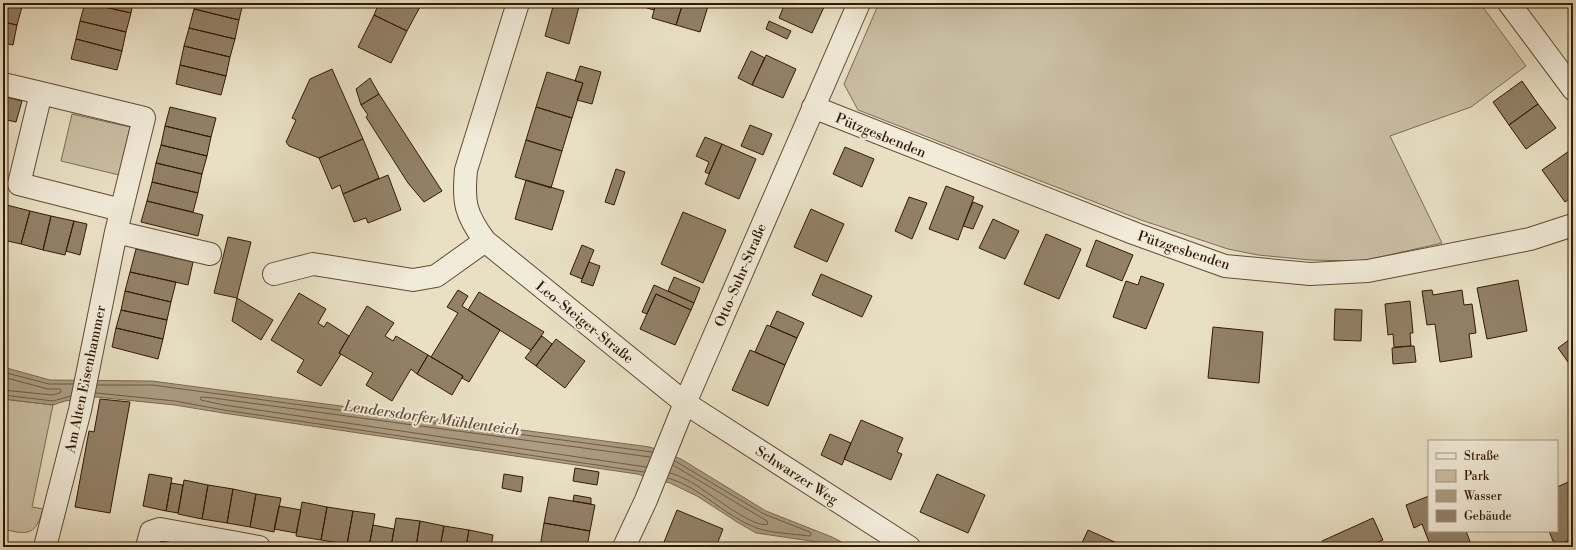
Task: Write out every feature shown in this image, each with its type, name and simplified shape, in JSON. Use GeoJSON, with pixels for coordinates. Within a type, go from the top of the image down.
{"type":"FeatureCollection","features":[{"type":"Feature","properties":{"kind":"street","name":"Leo-Steiger-Straße"},"geometry":{"type":"LineString","coordinates":[[518,3],[466,170],[464,192],[467,208],[473,225],[485,241],[685,403]]}},
{"type":"Feature","properties":{"kind":"street","name":"Otto-Suhr-Straße"},"geometry":{"type":"LineString","coordinates":[[624,547],[646,500],[685,403],[859,3]]}},
{"type":"Feature","properties":{"kind":"street"},"geometry":{"type":"LineString","coordinates":[[1509,3],[1573,89]]}},
{"type":"Feature","properties":{"kind":"street"},"geometry":{"type":"LineString","coordinates":[[3,84],[41,93],[19,184],[122,210]]}},
{"type":"Feature","properties":{"kind":"street","name":"Am Alten Eisenhammer"},"geometry":{"type":"LineString","coordinates":[[41,93],[144,118],[116,232],[80,410],[45,547]]}},
{"type":"Feature","properties":{"kind":"street","name":"Pützgesbenden"},"geometry":{"type":"LineString","coordinates":[[813,107],[1129,232],[1225,266],[1310,274],[1368,271],[1530,239],[1573,224]]}},
{"type":"Feature","properties":{"kind":"street"},"geometry":{"type":"LineString","coordinates":[[116,232],[210,254]]}},
{"type":"Feature","properties":{"kind":"street"},"geometry":{"type":"LineString","coordinates":[[274,274],[313,264],[413,280],[436,276],[485,241]]}},
{"type":"Feature","properties":{"kind":"street","name":"Schwarzer Weg"},"geometry":{"type":"LineString","coordinates":[[685,403],[908,547]]}},
{"type":"Feature","properties":{"kind":"street"},"geometry":{"type":"LineString","coordinates":[[148,547],[151,532],[160,529],[259,547]]}},
{"type":"Feature","properties":{"kind":"green space"},"geometry":{"type":"Polygon","coordinates":[[[879,3],[1480,3],[1526,66],[1471,107],[1390,136],[1442,243],[1362,261],[1310,260],[1258,255],[1228,249],[1141,220],[858,110],[844,84],[879,3]]]}},
{"type":"Feature","properties":{"kind":"green space"},"geometry":{"type":"Polygon","coordinates":[[[72,114],[130,127],[119,175],[61,161],[72,114]]]}},
{"type":"Feature","properties":{"kind":"green space"},"geometry":{"type":"Polygon","coordinates":[[[3,399],[53,405],[32,507],[43,509],[34,529],[24,532],[3,529],[3,399]]]}},
{"type":"Feature","properties":{"kind":"water"},"geometry":{"type":"Polygon","coordinates":[[[3,367],[50,380],[152,381],[650,447],[681,459],[766,511],[832,537],[851,547],[829,547],[818,542],[756,533],[697,496],[670,483],[637,474],[175,405],[96,397],[65,401],[53,405],[3,399],[3,367]]]}},
{"type":"Feature","properties":{"kind":"building"},"geometry":{"type":"Polygon","coordinates":[[[3,3],[22,7],[17,25],[3,22],[3,3]]]}},
{"type":"Feature","properties":{"kind":"building"},"geometry":{"type":"Polygon","coordinates":[[[85,3],[131,13],[126,32],[80,21],[85,3]]]}},
{"type":"Feature","properties":{"kind":"building"},"geometry":{"type":"Polygon","coordinates":[[[88,3],[133,3],[131,13],[88,3]]]}},
{"type":"Feature","properties":{"kind":"building"},"geometry":{"type":"Polygon","coordinates":[[[195,3],[243,3],[239,20],[194,9],[195,3]]]}},
{"type":"Feature","properties":{"kind":"building"},"geometry":{"type":"Polygon","coordinates":[[[379,3],[422,3],[407,31],[374,15],[379,3]]]}},
{"type":"Feature","properties":{"kind":"building"},"geometry":{"type":"Polygon","coordinates":[[[554,3],[580,3],[569,44],[545,36],[554,3]]]}},
{"type":"Feature","properties":{"kind":"building"},"geometry":{"type":"Polygon","coordinates":[[[630,3],[656,3],[654,10],[630,3]]]}},
{"type":"Feature","properties":{"kind":"building"},"geometry":{"type":"Polygon","coordinates":[[[656,3],[683,3],[676,25],[652,18],[656,3]]]}},
{"type":"Feature","properties":{"kind":"building"},"geometry":{"type":"Polygon","coordinates":[[[683,3],[709,3],[700,32],[676,25],[683,3]]]}},
{"type":"Feature","properties":{"kind":"building"},"geometry":{"type":"Polygon","coordinates":[[[785,3],[820,3],[825,5],[812,33],[779,18],[785,3]]]}},
{"type":"Feature","properties":{"kind":"building"},"geometry":{"type":"Polygon","coordinates":[[[194,9],[239,20],[235,39],[189,28],[194,9]]]}},
{"type":"Feature","properties":{"kind":"building"},"geometry":{"type":"Polygon","coordinates":[[[374,15],[407,31],[391,63],[358,47],[374,15]]]}},
{"type":"Feature","properties":{"kind":"building"},"geometry":{"type":"Polygon","coordinates":[[[80,21],[126,32],[122,51],[76,39],[80,21]]]}},
{"type":"Feature","properties":{"kind":"building"},"geometry":{"type":"Polygon","coordinates":[[[769,21],[791,31],[787,39],[766,29],[769,21]]]}},
{"type":"Feature","properties":{"kind":"building"},"geometry":{"type":"Polygon","coordinates":[[[3,22],[17,25],[13,45],[3,43],[3,22]]]}},
{"type":"Feature","properties":{"kind":"building"},"geometry":{"type":"Polygon","coordinates":[[[189,28],[235,39],[230,57],[184,46],[189,28]]]}},
{"type":"Feature","properties":{"kind":"building"},"geometry":{"type":"Polygon","coordinates":[[[76,39],[122,51],[117,70],[71,59],[76,39]]]}},
{"type":"Feature","properties":{"kind":"building"},"geometry":{"type":"Polygon","coordinates":[[[184,46],[230,57],[226,76],[180,65],[184,46]]]}},
{"type":"Feature","properties":{"kind":"building"},"geometry":{"type":"Polygon","coordinates":[[[751,51],[765,58],[752,85],[738,78],[751,51]]]}},
{"type":"Feature","properties":{"kind":"building"},"geometry":{"type":"Polygon","coordinates":[[[766,55],[796,69],[783,98],[752,85],[766,55]]]}},
{"type":"Feature","properties":{"kind":"building"},"geometry":{"type":"Polygon","coordinates":[[[180,65],[226,76],[221,95],[176,84],[180,65]]]}},
{"type":"Feature","properties":{"kind":"building"},"geometry":{"type":"Polygon","coordinates":[[[580,66],[601,72],[592,104],[577,100],[583,83],[575,81],[580,66]]]}},
{"type":"Feature","properties":{"kind":"building"},"geometry":{"type":"Polygon","coordinates":[[[332,69],[363,139],[319,158],[289,146],[286,142],[296,120],[292,118],[310,79],[332,69]]]}},
{"type":"Feature","properties":{"kind":"building"},"geometry":{"type":"Polygon","coordinates":[[[547,72],[583,83],[572,118],[536,107],[547,72]]]}},
{"type":"Feature","properties":{"kind":"building"},"geometry":{"type":"Polygon","coordinates":[[[370,78],[379,94],[361,105],[356,89],[370,78]]]}},
{"type":"Feature","properties":{"kind":"building"},"geometry":{"type":"Polygon","coordinates":[[[1522,81],[1538,104],[1509,125],[1493,102],[1522,81]]]}},
{"type":"Feature","properties":{"kind":"building"},"geometry":{"type":"Polygon","coordinates":[[[379,94],[442,191],[424,202],[408,183],[366,117],[368,115],[361,105],[379,94]]]}},
{"type":"Feature","properties":{"kind":"building"},"geometry":{"type":"Polygon","coordinates":[[[3,96],[22,101],[16,122],[3,119],[3,96]]]}},
{"type":"Feature","properties":{"kind":"building"},"geometry":{"type":"Polygon","coordinates":[[[1538,104],[1556,128],[1526,149],[1509,125],[1538,104]]]}},
{"type":"Feature","properties":{"kind":"building"},"geometry":{"type":"Polygon","coordinates":[[[170,107],[216,118],[211,137],[165,126],[170,107]]]}},
{"type":"Feature","properties":{"kind":"building"},"geometry":{"type":"Polygon","coordinates":[[[536,107],[572,118],[562,151],[526,140],[536,107]]]}},
{"type":"Feature","properties":{"kind":"building"},"geometry":{"type":"Polygon","coordinates":[[[750,125],[772,134],[763,155],[741,146],[750,125]]]}},
{"type":"Feature","properties":{"kind":"building"},"geometry":{"type":"Polygon","coordinates":[[[165,126],[211,137],[207,156],[161,145],[165,126]]]}},
{"type":"Feature","properties":{"kind":"building"},"geometry":{"type":"Polygon","coordinates":[[[705,137],[722,144],[709,174],[705,172],[709,162],[696,156],[705,137]]]}},
{"type":"Feature","properties":{"kind":"building"},"geometry":{"type":"Polygon","coordinates":[[[363,139],[379,178],[343,194],[340,185],[332,189],[319,158],[363,139]]]}},
{"type":"Feature","properties":{"kind":"building"},"geometry":{"type":"Polygon","coordinates":[[[526,140],[562,151],[551,188],[515,177],[526,140]]]}},
{"type":"Feature","properties":{"kind":"building"},"geometry":{"type":"Polygon","coordinates":[[[722,144],[756,159],[739,199],[705,184],[722,144]]]}},
{"type":"Feature","properties":{"kind":"building"},"geometry":{"type":"Polygon","coordinates":[[[161,145],[207,156],[202,174],[156,163],[161,145]]]}},
{"type":"Feature","properties":{"kind":"building"},"geometry":{"type":"Polygon","coordinates":[[[845,147],[874,159],[862,187],[833,174],[845,147]]]}},
{"type":"Feature","properties":{"kind":"building"},"geometry":{"type":"Polygon","coordinates":[[[1572,149],[1573,196],[1565,202],[1542,170],[1572,149]]]}},
{"type":"Feature","properties":{"kind":"building"},"geometry":{"type":"Polygon","coordinates":[[[156,163],[202,174],[198,193],[152,182],[156,163]]]}},
{"type":"Feature","properties":{"kind":"building"},"geometry":{"type":"Polygon","coordinates":[[[616,169],[625,172],[614,205],[605,202],[616,169]]]}},
{"type":"Feature","properties":{"kind":"building"},"geometry":{"type":"Polygon","coordinates":[[[388,175],[401,210],[368,223],[366,218],[354,222],[343,194],[388,175]]]}},
{"type":"Feature","properties":{"kind":"building"},"geometry":{"type":"Polygon","coordinates":[[[526,180],[564,191],[552,230],[515,219],[526,180]]]}},
{"type":"Feature","properties":{"kind":"building"},"geometry":{"type":"Polygon","coordinates":[[[152,182],[198,193],[193,212],[147,201],[152,182]]]}},
{"type":"Feature","properties":{"kind":"building"},"geometry":{"type":"Polygon","coordinates":[[[946,186],[974,197],[958,240],[929,229],[946,186]]]}},
{"type":"Feature","properties":{"kind":"building"},"geometry":{"type":"Polygon","coordinates":[[[909,197],[927,203],[912,239],[895,231],[909,197]]]}},
{"type":"Feature","properties":{"kind":"building"},"geometry":{"type":"Polygon","coordinates":[[[147,201],[203,215],[198,236],[141,222],[147,201]]]}},
{"type":"Feature","properties":{"kind":"building"},"geometry":{"type":"Polygon","coordinates":[[[973,202],[983,206],[973,229],[963,226],[973,202]]]}},
{"type":"Feature","properties":{"kind":"building"},"geometry":{"type":"Polygon","coordinates":[[[7,205],[30,211],[21,244],[3,240],[3,222],[7,205]]]}},
{"type":"Feature","properties":{"kind":"building"},"geometry":{"type":"Polygon","coordinates":[[[811,209],[844,224],[827,262],[794,247],[811,209]]]}},
{"type":"Feature","properties":{"kind":"building"},"geometry":{"type":"Polygon","coordinates":[[[30,211],[51,216],[43,250],[21,244],[30,211]]]}},
{"type":"Feature","properties":{"kind":"building"},"geometry":{"type":"Polygon","coordinates":[[[683,212],[726,230],[703,283],[661,264],[683,212]]]}},
{"type":"Feature","properties":{"kind":"building"},"geometry":{"type":"Polygon","coordinates":[[[51,216],[74,221],[65,255],[43,250],[51,216]]]}},
{"type":"Feature","properties":{"kind":"building"},"geometry":{"type":"Polygon","coordinates":[[[993,219],[1019,231],[1005,259],[979,248],[993,219]]]}},
{"type":"Feature","properties":{"kind":"building"},"geometry":{"type":"Polygon","coordinates":[[[74,221],[87,224],[80,255],[66,251],[74,221]]]}},
{"type":"Feature","properties":{"kind":"building"},"geometry":{"type":"Polygon","coordinates":[[[1046,234],[1081,249],[1059,299],[1024,284],[1046,234]]]}},
{"type":"Feature","properties":{"kind":"building"},"geometry":{"type":"Polygon","coordinates":[[[228,237],[251,242],[237,298],[214,293],[228,237]]]}},
{"type":"Feature","properties":{"kind":"building"},"geometry":{"type":"Polygon","coordinates":[[[1096,240],[1133,255],[1122,281],[1086,266],[1096,240]]]}},
{"type":"Feature","properties":{"kind":"building"},"geometry":{"type":"Polygon","coordinates":[[[582,245],[594,250],[582,279],[570,274],[582,245]]]}},
{"type":"Feature","properties":{"kind":"building"},"geometry":{"type":"Polygon","coordinates":[[[136,249],[193,262],[188,285],[130,272],[136,249]]]}},
{"type":"Feature","properties":{"kind":"building"},"geometry":{"type":"Polygon","coordinates":[[[589,262],[600,266],[593,286],[581,282],[589,262]]]}},
{"type":"Feature","properties":{"kind":"building"},"geometry":{"type":"Polygon","coordinates":[[[130,272],[176,282],[171,302],[125,291],[130,272]]]}},
{"type":"Feature","properties":{"kind":"building"},"geometry":{"type":"Polygon","coordinates":[[[821,274],[872,296],[862,317],[812,295],[821,274]]]}},
{"type":"Feature","properties":{"kind":"building"},"geometry":{"type":"Polygon","coordinates":[[[1141,276],[1164,284],[1146,329],[1113,317],[1126,281],[1138,285],[1141,276]]]}},
{"type":"Feature","properties":{"kind":"building"},"geometry":{"type":"Polygon","coordinates":[[[674,277],[700,288],[694,303],[668,291],[674,277]]]}},
{"type":"Feature","properties":{"kind":"building"},"geometry":{"type":"Polygon","coordinates":[[[1518,280],[1527,331],[1487,339],[1477,288],[1518,280]]]}},
{"type":"Feature","properties":{"kind":"building"},"geometry":{"type":"Polygon","coordinates":[[[654,285],[694,303],[691,310],[656,294],[647,314],[642,312],[654,285]]]}},
{"type":"Feature","properties":{"kind":"building"},"geometry":{"type":"Polygon","coordinates":[[[458,290],[468,296],[462,306],[500,330],[469,382],[462,378],[463,376],[431,357],[458,313],[447,307],[458,290]]]}},
{"type":"Feature","properties":{"kind":"building"},"geometry":{"type":"Polygon","coordinates":[[[1432,290],[1433,295],[1462,290],[1464,305],[1472,304],[1476,333],[1469,334],[1472,357],[1440,362],[1435,324],[1427,325],[1422,291],[1432,290]]]}},
{"type":"Feature","properties":{"kind":"building"},"geometry":{"type":"Polygon","coordinates":[[[125,291],[171,302],[167,320],[121,310],[125,291]]]}},
{"type":"Feature","properties":{"kind":"building"},"geometry":{"type":"Polygon","coordinates":[[[479,292],[544,332],[531,350],[468,310],[479,292]]]}},
{"type":"Feature","properties":{"kind":"building"},"geometry":{"type":"Polygon","coordinates":[[[299,293],[326,309],[318,323],[324,327],[327,322],[349,336],[339,353],[341,354],[321,386],[297,372],[304,360],[271,340],[299,293]]]}},
{"type":"Feature","properties":{"kind":"building"},"geometry":{"type":"Polygon","coordinates":[[[656,294],[691,310],[675,345],[640,329],[656,294]]]}},
{"type":"Feature","properties":{"kind":"building"},"geometry":{"type":"Polygon","coordinates":[[[237,298],[273,320],[261,340],[232,321],[237,298]]]}},
{"type":"Feature","properties":{"kind":"building"},"geometry":{"type":"Polygon","coordinates":[[[1410,301],[1413,333],[1410,333],[1411,346],[1394,347],[1393,334],[1388,335],[1385,304],[1410,301]]]}},
{"type":"Feature","properties":{"kind":"building"},"geometry":{"type":"Polygon","coordinates":[[[367,306],[394,323],[385,336],[393,341],[396,336],[428,355],[417,374],[411,369],[392,401],[366,385],[373,373],[339,353],[367,306]]]}},
{"type":"Feature","properties":{"kind":"building"},"geometry":{"type":"Polygon","coordinates":[[[1335,309],[1362,310],[1361,341],[1334,340],[1335,309]]]}},
{"type":"Feature","properties":{"kind":"building"},"geometry":{"type":"Polygon","coordinates":[[[121,310],[167,320],[163,339],[116,328],[121,310]]]}},
{"type":"Feature","properties":{"kind":"building"},"geometry":{"type":"Polygon","coordinates":[[[777,311],[804,323],[797,338],[770,326],[777,311]]]}},
{"type":"Feature","properties":{"kind":"building"},"geometry":{"type":"Polygon","coordinates":[[[767,325],[797,338],[785,365],[755,352],[767,325]]]}},
{"type":"Feature","properties":{"kind":"building"},"geometry":{"type":"Polygon","coordinates":[[[1213,327],[1263,332],[1259,383],[1208,378],[1213,327]]]}},
{"type":"Feature","properties":{"kind":"building"},"geometry":{"type":"Polygon","coordinates":[[[116,328],[163,339],[158,359],[112,347],[116,328]]]}},
{"type":"Feature","properties":{"kind":"building"},"geometry":{"type":"Polygon","coordinates":[[[542,336],[552,344],[536,366],[525,358],[542,336]]]}},
{"type":"Feature","properties":{"kind":"building"},"geometry":{"type":"Polygon","coordinates":[[[1573,337],[1573,369],[1558,348],[1573,337]]]}},
{"type":"Feature","properties":{"kind":"building"},"geometry":{"type":"Polygon","coordinates":[[[556,339],[585,361],[565,388],[536,366],[556,339]]]}},
{"type":"Feature","properties":{"kind":"building"},"geometry":{"type":"Polygon","coordinates":[[[1414,346],[1416,362],[1393,364],[1392,348],[1414,346]]]}},
{"type":"Feature","properties":{"kind":"building"},"geometry":{"type":"Polygon","coordinates":[[[750,350],[785,365],[768,406],[732,390],[750,350]]]}},
{"type":"Feature","properties":{"kind":"building"},"geometry":{"type":"Polygon","coordinates":[[[428,355],[463,376],[452,395],[417,374],[428,355]]]}},
{"type":"Feature","properties":{"kind":"building"},"geometry":{"type":"Polygon","coordinates":[[[100,399],[130,402],[110,513],[75,507],[89,431],[94,432],[100,399]]]}},
{"type":"Feature","properties":{"kind":"building"},"geometry":{"type":"Polygon","coordinates":[[[861,420],[903,438],[897,452],[902,454],[891,480],[844,459],[861,420]]]}},
{"type":"Feature","properties":{"kind":"building"},"geometry":{"type":"Polygon","coordinates":[[[830,434],[851,443],[842,465],[821,455],[830,434]]]}},
{"type":"Feature","properties":{"kind":"building"},"geometry":{"type":"Polygon","coordinates":[[[575,468],[599,472],[597,485],[573,481],[575,468]]]}},
{"type":"Feature","properties":{"kind":"building"},"geometry":{"type":"Polygon","coordinates":[[[149,474],[172,478],[166,511],[143,506],[149,474]]]}},
{"type":"Feature","properties":{"kind":"building"},"geometry":{"type":"Polygon","coordinates":[[[504,474],[523,477],[521,492],[502,488],[504,474]]]}},
{"type":"Feature","properties":{"kind":"building"},"geometry":{"type":"Polygon","coordinates":[[[937,474],[985,495],[968,533],[920,512],[937,474]]]}},
{"type":"Feature","properties":{"kind":"building"},"geometry":{"type":"Polygon","coordinates":[[[184,480],[208,485],[202,519],[178,514],[184,480]]]}},
{"type":"Feature","properties":{"kind":"building"},"geometry":{"type":"Polygon","coordinates":[[[1573,480],[1573,539],[1555,546],[1549,532],[1558,532],[1558,487],[1573,480]]]}},
{"type":"Feature","properties":{"kind":"building"},"geometry":{"type":"Polygon","coordinates":[[[171,483],[183,485],[178,513],[166,511],[171,483]]]}},
{"type":"Feature","properties":{"kind":"building"},"geometry":{"type":"Polygon","coordinates":[[[208,485],[233,489],[227,523],[202,519],[208,485]]]}},
{"type":"Feature","properties":{"kind":"building"},"geometry":{"type":"Polygon","coordinates":[[[233,489],[256,494],[250,527],[227,523],[233,489]]]}},
{"type":"Feature","properties":{"kind":"building"},"geometry":{"type":"Polygon","coordinates":[[[256,494],[281,498],[274,532],[250,527],[256,494]]]}},
{"type":"Feature","properties":{"kind":"building"},"geometry":{"type":"Polygon","coordinates":[[[574,495],[591,498],[591,504],[573,501],[574,495]]]}},
{"type":"Feature","properties":{"kind":"building"},"geometry":{"type":"Polygon","coordinates":[[[1428,496],[1428,532],[1466,532],[1472,547],[1431,547],[1422,524],[1414,528],[1406,505],[1428,496]]]}},
{"type":"Feature","properties":{"kind":"building"},"geometry":{"type":"Polygon","coordinates":[[[549,497],[595,505],[590,531],[544,523],[549,497]]]}},
{"type":"Feature","properties":{"kind":"building"},"geometry":{"type":"Polygon","coordinates":[[[302,502],[327,507],[321,540],[296,536],[302,502]]]}},
{"type":"Feature","properties":{"kind":"building"},"geometry":{"type":"Polygon","coordinates":[[[279,506],[301,510],[296,533],[274,529],[279,506]]]}},
{"type":"Feature","properties":{"kind":"building"},"geometry":{"type":"Polygon","coordinates":[[[327,507],[353,511],[347,544],[321,540],[327,507]]]}},
{"type":"Feature","properties":{"kind":"building"},"geometry":{"type":"Polygon","coordinates":[[[677,510],[723,529],[716,547],[662,547],[677,510]]]}},
{"type":"Feature","properties":{"kind":"building"},"geometry":{"type":"Polygon","coordinates":[[[353,511],[375,514],[369,547],[347,544],[353,511]]]}},
{"type":"Feature","properties":{"kind":"building"},"geometry":{"type":"Polygon","coordinates":[[[396,518],[420,521],[416,547],[391,547],[396,518]]]}},
{"type":"Feature","properties":{"kind":"building"},"geometry":{"type":"Polygon","coordinates":[[[1373,518],[1383,540],[1368,547],[1325,547],[1322,541],[1373,518]]]}},
{"type":"Feature","properties":{"kind":"building"},"geometry":{"type":"Polygon","coordinates":[[[420,521],[444,526],[440,547],[416,547],[420,521]]]}},
{"type":"Feature","properties":{"kind":"building"},"geometry":{"type":"Polygon","coordinates":[[[544,523],[590,531],[587,547],[540,547],[544,523]]]}},
{"type":"Feature","properties":{"kind":"building"},"geometry":{"type":"Polygon","coordinates":[[[373,525],[394,529],[391,547],[369,546],[373,525]]]}},
{"type":"Feature","properties":{"kind":"building"},"geometry":{"type":"Polygon","coordinates":[[[444,526],[469,530],[466,547],[440,547],[444,526]]]}},
{"type":"Feature","properties":{"kind":"building"},"geometry":{"type":"Polygon","coordinates":[[[469,530],[493,535],[491,547],[466,547],[469,530]]]}},
{"type":"Feature","properties":{"kind":"building"},"geometry":{"type":"Polygon","coordinates":[[[1088,530],[1117,543],[1115,547],[1080,547],[1088,530]]]}},
{"type":"Feature","properties":{"kind":"building"},"geometry":{"type":"Polygon","coordinates":[[[1573,539],[1573,547],[1559,547],[1558,545],[1573,539]]]}},
{"type":"Feature","properties":{"kind":"water label","name":"Lendersdorfer Mühlenteich"},"geometry":{"type":"Point","coordinates":[432,418]}}]}
